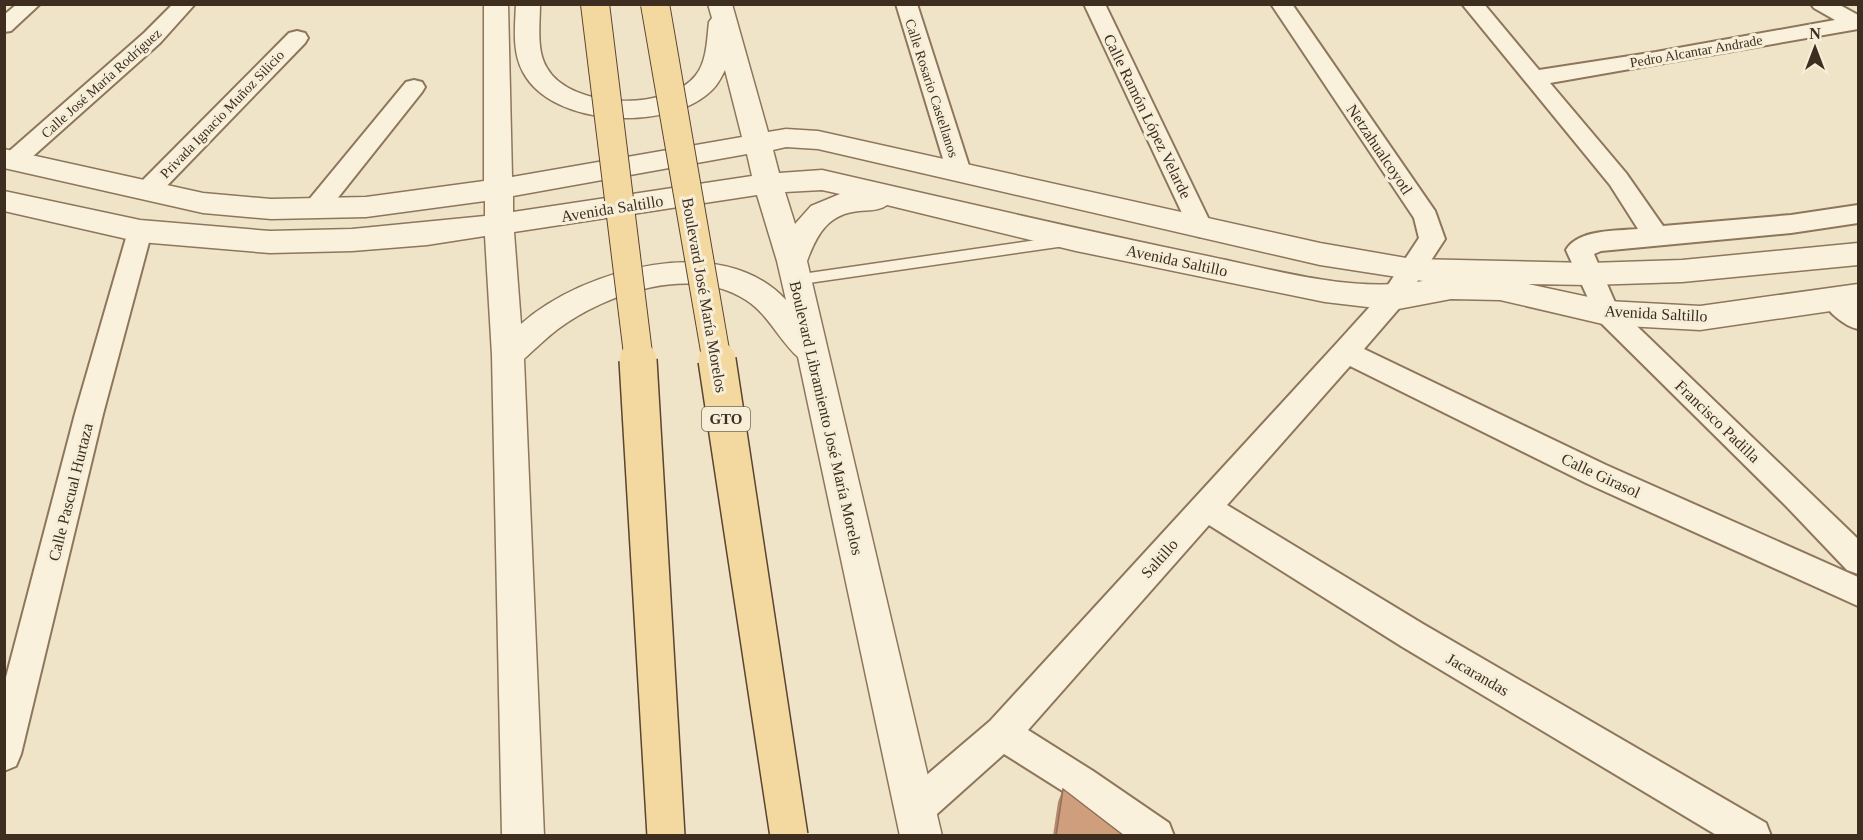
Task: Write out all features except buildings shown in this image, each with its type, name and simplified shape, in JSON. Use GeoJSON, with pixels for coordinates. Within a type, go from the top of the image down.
{"type":"FeatureCollection","features":[{"type":"Feature","properties":{"kind":"main road"},"geometry":{"type":"LineString","coordinates":[[595,4],[639,365],[666,836]]}},
{"type":"Feature","properties":{"kind":"main road","name":"Boulevard José María Morelos"},"geometry":{"type":"LineString","coordinates":[[655,4],[717,360],[789,836]]}},
{"type":"Feature","properties":{"kind":"street"},"geometry":{"type":"LineString","coordinates":[[4,26],[30,4]]}},
{"type":"Feature","properties":{"kind":"street","name":"Calle José María Rodríguez"},"geometry":{"type":"LineString","coordinates":[[9,159],[152,38],[185,4]]}},
{"type":"Feature","properties":{"kind":"street"},"geometry":{"type":"LineString","coordinates":[[496,4],[500,224],[508,355],[523,836]]}},
{"type":"Feature","properties":{"kind":"street"},"geometry":{"type":"LineString","coordinates":[[528,4],[530,57],[535,71],[546,86],[566,99],[594,106],[622,109],[655,106],[682,98],[703,84],[715,60],[721,9]]}},
{"type":"Feature","properties":{"kind":"street","name":"Calle Rosario Castellanos"},"geometry":{"type":"LineString","coordinates":[[906,4],[959,172]]}},
{"type":"Feature","properties":{"kind":"street","name":"Calle Ramón López Velarde"},"geometry":{"type":"LineString","coordinates":[[1094,4],[1201,228]]}},
{"type":"Feature","properties":{"kind":"street","name":"Netzahualcoyotl"},"geometry":{"type":"LineString","coordinates":[[1281,4],[1426,217],[1432,239],[1393,298]]}},
{"type":"Feature","properties":{"kind":"street"},"geometry":{"type":"LineString","coordinates":[[1472,4],[1618,179],[1656,236],[1791,224],[1858,214]]}},
{"type":"Feature","properties":{"kind":"street"},"geometry":{"type":"LineString","coordinates":[[1821,4],[1858,22]]}},
{"type":"Feature","properties":{"kind":"street","name":"Boulevard Libramiento José María Morelos"},"geometry":{"type":"LineString","coordinates":[[721,9],[793,271],[918,822]]}},
{"type":"Feature","properties":{"kind":"street","name":"Pedro Alcantar Andrade"},"geometry":{"type":"LineString","coordinates":[[1535,78],[1656,59],[1858,22]]}},
{"type":"Feature","properties":{"kind":"street","name":"Privada Ignacio Muñoz Silicio"},"geometry":{"type":"LineString","coordinates":[[148,190],[297,38]]}},
{"type":"Feature","properties":{"kind":"street"},"geometry":{"type":"LineString","coordinates":[[316,208],[414,87]]}},
{"type":"Feature","properties":{"kind":"street"},"geometry":{"type":"LineString","coordinates":[[9,159],[203,203],[271,209],[366,207],[499,189],[786,138],[818,140],[1201,228],[1331,256],[1412,270],[1589,274],[1682,271],[1858,254]]}},
{"type":"Feature","properties":{"kind":"street","name":"Avenida Saltillo"},"geometry":{"type":"LineString","coordinates":[[4,201],[140,231],[282,242],[352,240],[427,234],[603,210],[768,183],[822,180],[1076,240],[1325,291],[1393,298],[1451,288],[1500,289],[1607,313],[1700,318],[1846,298]]}},
{"type":"Feature","properties":{"kind":"street"},"geometry":{"type":"LineString","coordinates":[[793,271],[802,234],[811,222],[838,204],[881,200],[931,205]]}},
{"type":"Feature","properties":{"kind":"street","name":"Calle Pascual Hurtaza"},"geometry":{"type":"LineString","coordinates":[[4,754],[10,715],[140,231]]}},
{"type":"Feature","properties":{"kind":"street","name":"Francisco Padilla"},"geometry":{"type":"LineString","coordinates":[[1656,236],[1597,242],[1579,250],[1607,313],[1797,496],[1858,560]]}},
{"type":"Feature","properties":{"kind":"street"},"geometry":{"type":"LineString","coordinates":[[508,355],[552,316],[576,302],[611,288],[687,272],[713,274],[738,281],[762,295],[812,354]]}},
{"type":"Feature","properties":{"kind":"street","name":"Saltillo"},"geometry":{"type":"LineString","coordinates":[[918,822],[1002,733],[1393,298]]}},
{"type":"Feature","properties":{"kind":"street"},"geometry":{"type":"LineString","coordinates":[[1846,298],[1858,319]]}},
{"type":"Feature","properties":{"kind":"street","name":"Calle Girasol"},"geometry":{"type":"LineString","coordinates":[[1346,352],[1596,474],[1858,592]]}},
{"type":"Feature","properties":{"kind":"street","name":"Jacarandas"},"geometry":{"type":"LineString","coordinates":[[1205,507],[1412,635],[1753,836]]}},
{"type":"Feature","properties":{"kind":"street"},"geometry":{"type":"LineString","coordinates":[[1002,733],[1081,783],[1156,836]]}},
{"type":"Feature","properties":{"kind":"lane"},"geometry":{"type":"LineString","coordinates":[[793,271],[1076,240]]}}]}
